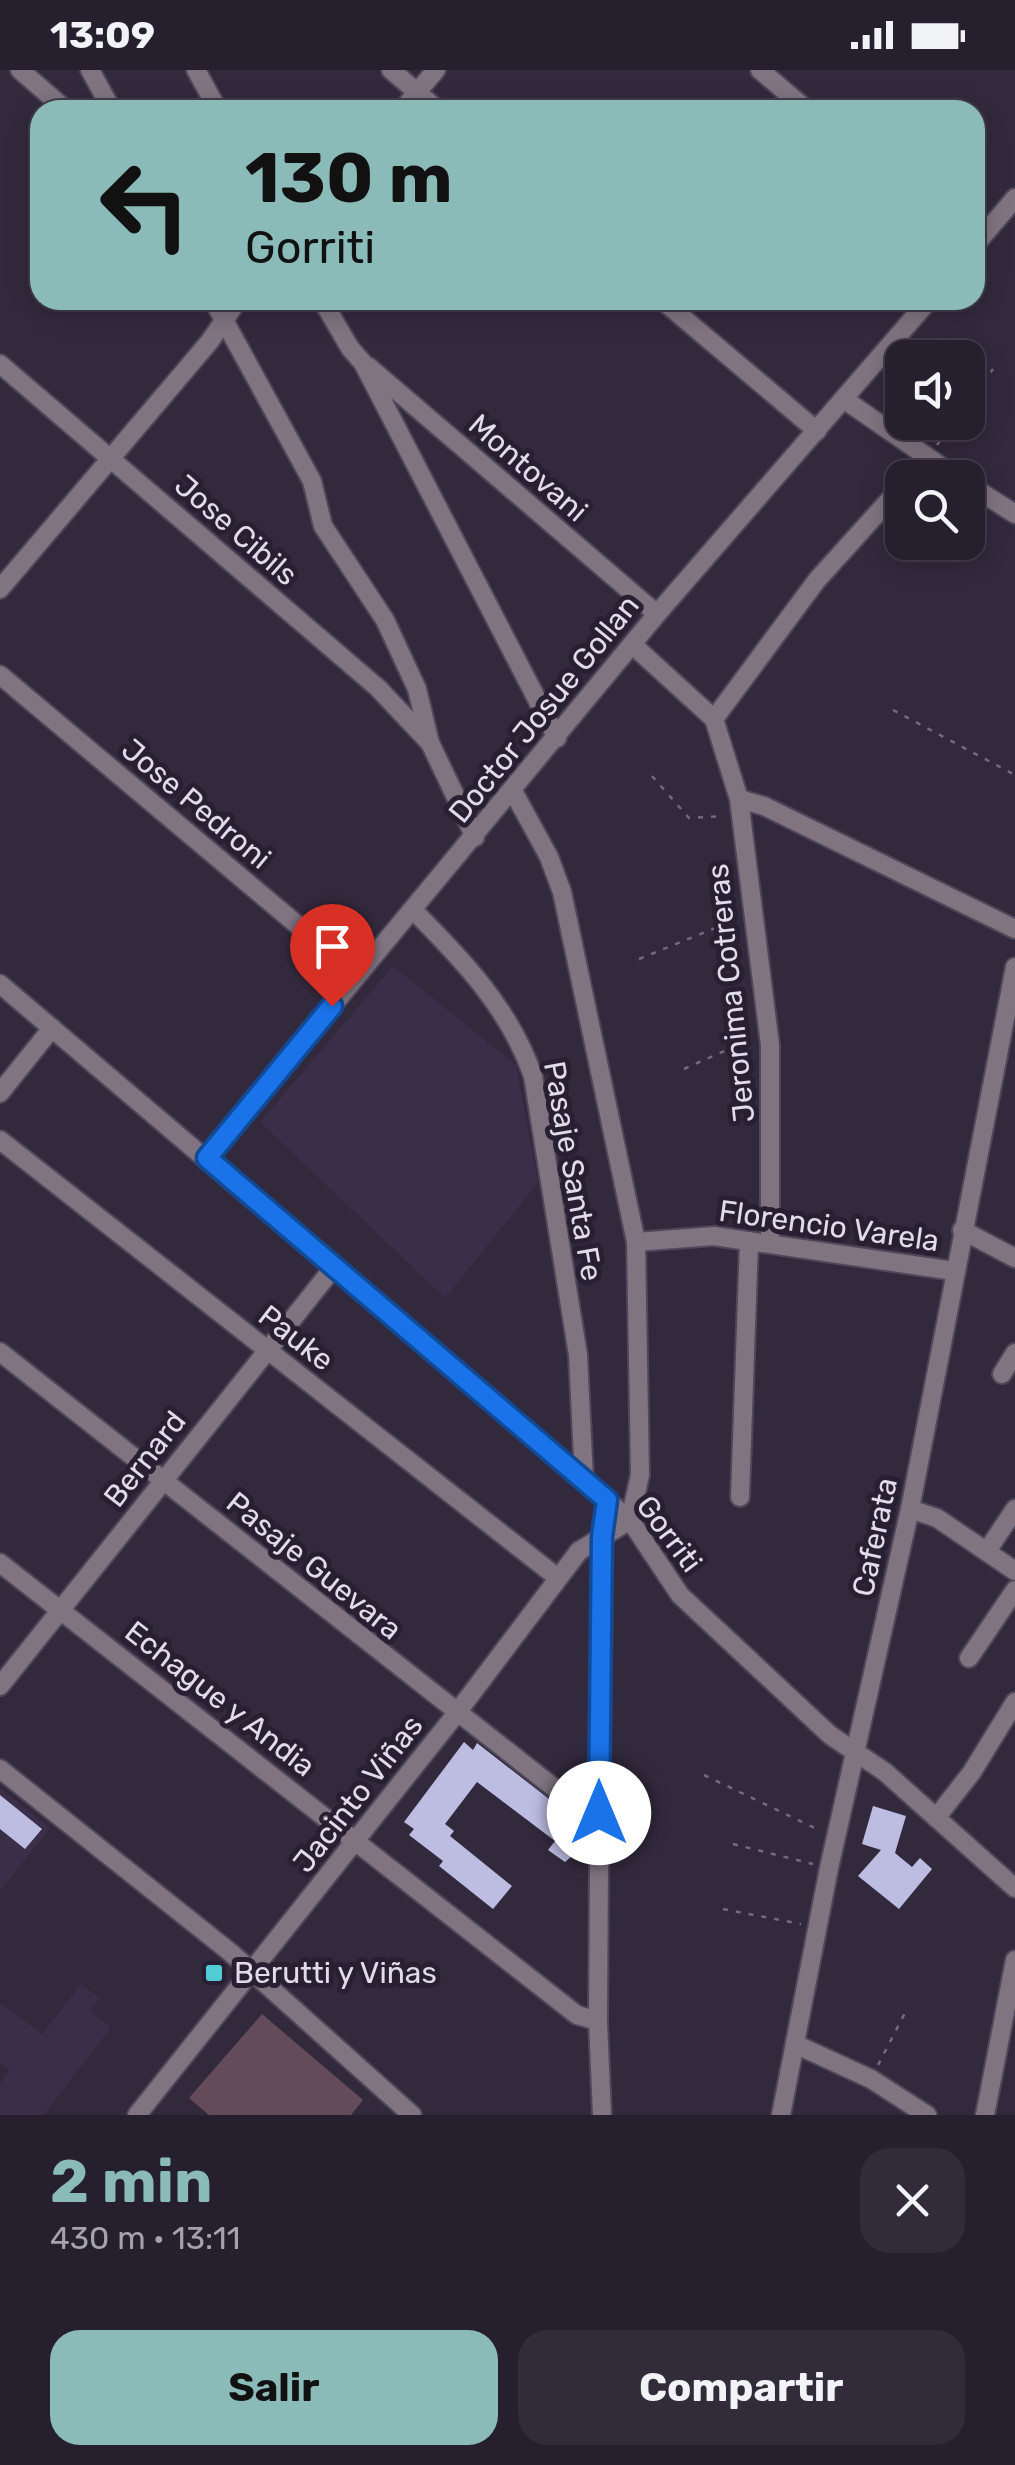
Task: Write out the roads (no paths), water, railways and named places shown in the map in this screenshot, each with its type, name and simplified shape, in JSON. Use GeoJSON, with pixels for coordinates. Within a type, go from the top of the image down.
{"type":"FeatureCollection","features":[{"type":"Feature","properties":{"kind":"street"},"geometry":{"type":"LineString","coordinates":[[20,70],[54,100]]}},
{"type":"Feature","properties":{"kind":"street"},"geometry":{"type":"LineString","coordinates":[[90,70],[106,100]]}},
{"type":"Feature","properties":{"kind":"street"},"geometry":{"type":"LineString","coordinates":[[196,70],[212,100]]}},
{"type":"Feature","properties":{"kind":"street"},"geometry":{"type":"LineString","coordinates":[[391,70],[426,100]]}},
{"type":"Feature","properties":{"kind":"street"},"geometry":{"type":"LineString","coordinates":[[410,100],[436,70]]}},
{"type":"Feature","properties":{"kind":"street"},"geometry":{"type":"LineString","coordinates":[[760,70],[795,100]]}},
{"type":"Feature","properties":{"kind":"street"},"geometry":{"type":"LineString","coordinates":[[985,234],[1015,198]]}},
{"type":"Feature","properties":{"kind":"street"},"geometry":{"type":"LineString","coordinates":[[219,310],[312,481],[323,526],[385,620],[417,689],[430,743],[475,837]]}},
{"type":"Feature","properties":{"kind":"street"},"geometry":{"type":"LineString","coordinates":[[0,590],[210,341],[230,310]]}},
{"type":"Feature","properties":{"kind":"street"},"geometry":{"type":"LineString","coordinates":[[328,310],[363,363],[557,738]]}},
{"type":"Feature","properties":{"kind":"street"},"geometry":{"type":"LineString","coordinates":[[674,310],[817,431]]}},
{"type":"Feature","properties":{"kind":"street","name":"Doctor Josue Gollan"},"geometry":{"type":"LineString","coordinates":[[207,1158],[657,614],[921,310]]}},
{"type":"Feature","properties":{"kind":"street","name":"Montovani"},"geometry":{"type":"LineString","coordinates":[[363,363],[657,614]]}},
{"type":"Feature","properties":{"kind":"street","name":"Jose Cibils"},"geometry":{"type":"LineString","coordinates":[[0,364],[378,688],[430,743]]}},
{"type":"Feature","properties":{"kind":"street"},"geometry":{"type":"LineString","coordinates":[[845,400],[931,460]]}},
{"type":"Feature","properties":{"kind":"street"},"geometry":{"type":"LineString","coordinates":[[985,495],[1015,514]]}},
{"type":"Feature","properties":{"kind":"street"},"geometry":{"type":"LineString","coordinates":[[714,719],[817,580],[885,505]]}},
{"type":"Feature","properties":{"kind":"street"},"geometry":{"type":"LineString","coordinates":[[634,646],[714,719],[740,807],[764,806],[1015,929]]}},
{"type":"Feature","properties":{"kind":"street","name":"Jose Pedroni"},"geometry":{"type":"LineString","coordinates":[[0,675],[357,976]]}},
{"type":"Feature","properties":{"kind":"street"},"geometry":{"type":"LineString","coordinates":[[513,791],[549,857],[562,892],[636,1242],[640,1475],[630,1520]]}},
{"type":"Feature","properties":{"kind":"street","name":"Jeronima Cotreras"},"geometry":{"type":"LineString","coordinates":[[740,807],[750,914],[770,1045],[770,1243]]}},
{"type":"Feature","properties":{"kind":"street","name":"Pasaje Santa Fe"},"geometry":{"type":"LineString","coordinates":[[413,910],[488,991],[526,1055],[578,1355],[584,1479]]}},
{"type":"Feature","properties":{"kind":"street","name":"Caferata"},"geometry":{"type":"LineString","coordinates":[[781,2115],[829,1868],[910,1509],[962,1230],[1008,1047],[1015,968]]}},
{"type":"Feature","properties":{"kind":"street","name":"Gorriti"},"geometry":{"type":"LineString","coordinates":[[0,984],[584,1479],[630,1520],[680,1596],[830,1735],[886,1772],[1015,1888]]}},
{"type":"Feature","properties":{"kind":"street"},"geometry":{"type":"LineString","coordinates":[[0,1093],[52,1028]]}},
{"type":"Feature","properties":{"kind":"street","name":"Pauke"},"geometry":{"type":"LineString","coordinates":[[0,1140],[558,1578]]}},
{"type":"Feature","properties":{"kind":"street"},"geometry":{"type":"LineString","coordinates":[[962,1230],[1015,1258]]}},
{"type":"Feature","properties":{"kind":"street","name":"Florencio Varela"},"geometry":{"type":"LineString","coordinates":[[636,1242],[714,1236],[954,1271]]}},
{"type":"Feature","properties":{"kind":"street"},"geometry":{"type":"LineString","coordinates":[[740,1497],[749,1241]]}},
{"type":"Feature","properties":{"kind":"street","name":"Bernard"},"geometry":{"type":"LineString","coordinates":[[0,1686],[334,1267]]}},
{"type":"Feature","properties":{"kind":"street","name":"Pasaje Guevara"},"geometry":{"type":"LineString","coordinates":[[0,1352],[456,1714],[576,1806],[599,1813]]}},
{"type":"Feature","properties":{"kind":"street"},"geometry":{"type":"LineString","coordinates":[[1002,1374],[1015,1353]]}},
{"type":"Feature","properties":{"kind":"street"},"geometry":{"type":"LineString","coordinates":[[602,2115],[598,2022],[599,1813],[602,1537],[607,1500]]}},
{"type":"Feature","properties":{"kind":"street"},"geometry":{"type":"LineString","coordinates":[[910,1509],[937,1518],[1015,1570]]}},
{"type":"Feature","properties":{"kind":"street"},"geometry":{"type":"LineString","coordinates":[[987,1551],[1015,1509]]}},
{"type":"Feature","properties":{"kind":"street","name":"Jacinto Viñas"},"geometry":{"type":"LineString","coordinates":[[148,2111],[579,1551],[630,1520]]}},
{"type":"Feature","properties":{"kind":"street","name":"Echague y Andia"},"geometry":{"type":"LineString","coordinates":[[0,1562],[577,2016],[598,2022]]}},
{"type":"Feature","properties":{"kind":"street"},"geometry":{"type":"LineString","coordinates":[[969,1658],[1015,1590]]}},
{"type":"Feature","properties":{"kind":"street"},"geometry":{"type":"LineString","coordinates":[[936,1818],[972,1772],[1015,1702]]}},
{"type":"Feature","properties":{"kind":"street"},"geometry":{"type":"LineString","coordinates":[[0,1770],[252,1971],[412,2115]]}},
{"type":"Feature","properties":{"kind":"street"},"geometry":{"type":"LineString","coordinates":[[986,2115],[1015,1960]]}},
{"type":"Feature","properties":{"kind":"street"},"geometry":{"type":"LineString","coordinates":[[795,2044],[871,2080],[927,2115]]}},
{"type":"Feature","properties":{"kind":"place","name":"Berutti y Viñas"},"geometry":{"type":"Point","coordinates":[214,1973]}}]}
